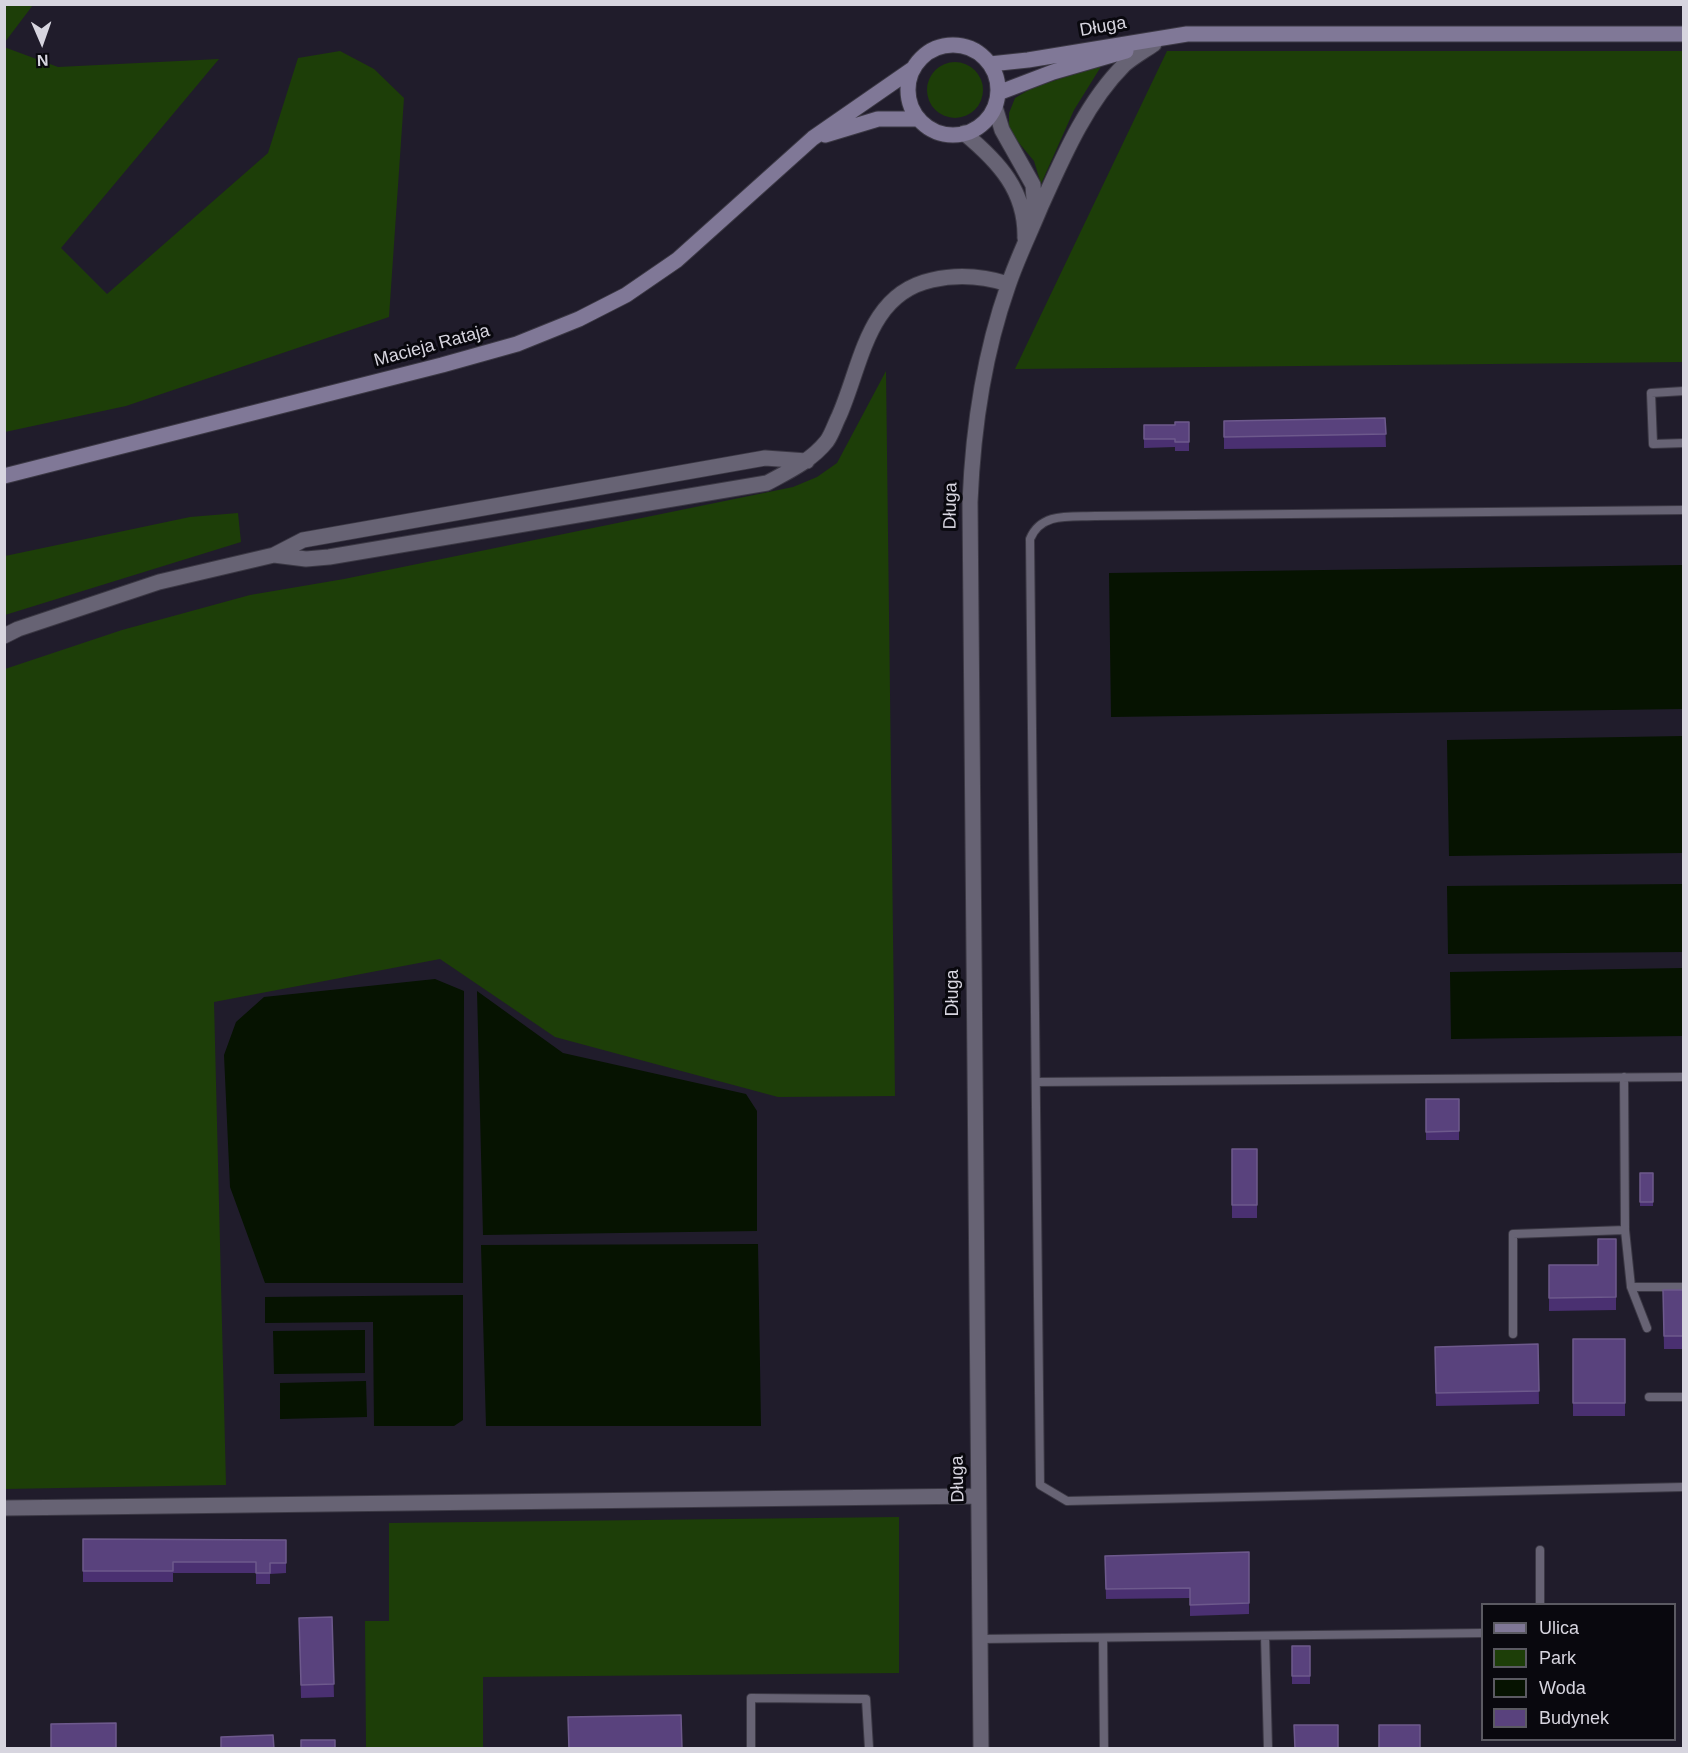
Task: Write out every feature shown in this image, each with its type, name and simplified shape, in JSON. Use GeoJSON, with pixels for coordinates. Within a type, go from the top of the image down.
{"type":"FeatureCollection","features":[{"type":"Feature","properties":{"kind":"main road","name":"Długa"},"geometry":{"type":"LineString","coordinates":[[996,100],[1053,72],[1187,34]]}},
{"type":"Feature","properties":{"kind":"main road","name":"Długa"},"geometry":{"type":"LineString","coordinates":[[990,64],[1187,34],[1683,34]]}},
{"type":"Feature","properties":{"kind":"main road"},"geometry":{"type":"LineString","coordinates":[[951,45],[966,46],[979,53],[990,64],[996,77],[996,100],[983,124],[964,133],[939,133],[919,119],[908,94],[909,81],[914,68],[923,56],[936,48],[951,45]]}},
{"type":"Feature","properties":{"kind":"main road","name":"Macieja Rataja"},"geometry":{"type":"LineString","coordinates":[[4,476],[442,365],[517,344],[579,319],[626,296],[677,260],[813,138],[914,68]]}},
{"type":"Feature","properties":{"kind":"main road","name":"Macieja Rataja"},"geometry":{"type":"LineString","coordinates":[[813,138],[878,119],[919,119]]}},
{"type":"Feature","properties":{"kind":"street","name":"Długa"},"geometry":{"type":"LineString","coordinates":[[981,1749],[970,502],[972,447],[978,400],[990,343],[1008,284],[1025,244],[1078,129],[1112,78],[1127,63],[1154,44]]}},
{"type":"Feature","properties":{"kind":"street","name":"Długa"},"geometry":{"type":"LineString","coordinates":[[996,100],[1002,130],[1023,165],[1035,196],[1035,212],[1025,244]]}},
{"type":"Feature","properties":{"kind":"street","name":"Długa"},"geometry":{"type":"LineString","coordinates":[[964,133],[1001,166],[1015,188],[1026,221],[1025,244]]}},
{"type":"Feature","properties":{"kind":"street"},"geometry":{"type":"LineString","coordinates":[[274,555],[306,559],[329,557],[767,483],[807,461],[828,440],[876,318],[893,298],[917,283],[943,277],[990,278],[1008,284]]}},
{"type":"Feature","properties":{"kind":"street"},"geometry":{"type":"LineString","coordinates":[[9,632],[159,582],[274,555],[303,540],[765,458],[807,461]]}},
{"type":"Feature","properties":{"kind":"street"},"geometry":{"type":"LineString","coordinates":[[4,1508],[978,1496]]}},
{"type":"Feature","properties":{"kind":"lane"},"geometry":{"type":"LineString","coordinates":[[1683,391],[1651,393],[1653,444],[1683,443]]}},
{"type":"Feature","properties":{"kind":"lane"},"geometry":{"type":"LineString","coordinates":[[1683,510],[1095,516],[1052,518],[1035,527],[1030,539],[1040,1485],[1067,1501],[1683,1487]]}},
{"type":"Feature","properties":{"kind":"lane"},"geometry":{"type":"LineString","coordinates":[[1624,1077],[1625,1230],[1631,1287],[1647,1328]]}},
{"type":"Feature","properties":{"kind":"lane"},"geometry":{"type":"LineString","coordinates":[[1036,1082],[1683,1077]]}},
{"type":"Feature","properties":{"kind":"lane"},"geometry":{"type":"LineString","coordinates":[[1513,1334],[1513,1234],[1625,1230]]}},
{"type":"Feature","properties":{"kind":"lane"},"geometry":{"type":"LineString","coordinates":[[1631,1287],[1683,1287]]}},
{"type":"Feature","properties":{"kind":"lane"},"geometry":{"type":"LineString","coordinates":[[1649,1397],[1683,1397]]}},
{"type":"Feature","properties":{"kind":"lane"},"geometry":{"type":"LineString","coordinates":[[1540,1550],[1540,1603]]}},
{"type":"Feature","properties":{"kind":"lane"},"geometry":{"type":"LineString","coordinates":[[980,1639],[1481,1633]]}},
{"type":"Feature","properties":{"kind":"lane"},"geometry":{"type":"LineString","coordinates":[[1265,1636],[1268,1749]]}},
{"type":"Feature","properties":{"kind":"lane"},"geometry":{"type":"LineString","coordinates":[[1103,1638],[1104,1749]]}},
{"type":"Feature","properties":{"kind":"lane"},"geometry":{"type":"LineString","coordinates":[[750,1749],[750,1698],[762,1698],[866,1699],[869,1749]]}},
{"type":"Feature","properties":{"kind":"green space"},"geometry":{"type":"Polygon","coordinates":[[[4,5],[33,5],[5,42],[4,5]]]}},
{"type":"Feature","properties":{"kind":"green space"},"geometry":{"type":"Polygon","coordinates":[[[4,47],[58,67],[219,59],[61,248],[107,294],[268,153],[298,58],[340,51],[374,69],[404,98],[389,317],[126,406],[5,432],[4,47]]]}},
{"type":"Feature","properties":{"kind":"green space"},"geometry":{"type":"Polygon","coordinates":[[[1167,51],[1683,51],[1683,362],[1015,369],[1167,51]]]}},
{"type":"Feature","properties":{"kind":"green space"},"geometry":{"type":"Polygon","coordinates":[[[955,62],[966,64],[975,70],[981,79],[983,90],[981,101],[975,110],[966,116],[955,118],[944,116],[935,110],[929,101],[927,90],[929,79],[935,70],[944,64],[955,62]]]}},
{"type":"Feature","properties":{"kind":"green space"},"geometry":{"type":"Polygon","coordinates":[[[1102,65],[1074,110],[1041,184],[1034,161],[1009,131],[1009,113],[1015,98],[1032,88],[1102,65]]]}},
{"type":"Feature","properties":{"kind":"green space"},"geometry":{"type":"Polygon","coordinates":[[[886,371],[895,1096],[778,1097],[555,1037],[440,959],[214,1002],[226,1485],[5,1489],[5,669],[122,630],[250,595],[344,579],[793,487],[817,477],[837,463],[886,371]]]}},
{"type":"Feature","properties":{"kind":"green space"},"geometry":{"type":"Polygon","coordinates":[[[238,513],[241,542],[5,615],[5,556],[190,517],[238,513]]]}},
{"type":"Feature","properties":{"kind":"green space"},"geometry":{"type":"Polygon","coordinates":[[[899,1517],[899,1673],[483,1677],[483,1748],[366,1748],[365,1621],[389,1621],[389,1523],[899,1517]]]}},
{"type":"Feature","properties":{"kind":"water"},"geometry":{"type":"Polygon","coordinates":[[[1683,565],[1683,709],[1111,717],[1109,573],[1683,565]]]}},
{"type":"Feature","properties":{"kind":"water"},"geometry":{"type":"Polygon","coordinates":[[[1683,736],[1683,853],[1449,856],[1447,740],[1683,736]]]}},
{"type":"Feature","properties":{"kind":"water"},"geometry":{"type":"Polygon","coordinates":[[[1683,884],[1683,952],[1448,954],[1447,886],[1683,884]]]}},
{"type":"Feature","properties":{"kind":"water"},"geometry":{"type":"Polygon","coordinates":[[[1683,968],[1683,1036],[1451,1039],[1450,972],[1683,968]]]}},
{"type":"Feature","properties":{"kind":"water"},"geometry":{"type":"Polygon","coordinates":[[[435,979],[464,991],[463,1283],[265,1283],[230,1187],[224,1055],[236,1022],[264,997],[435,979]]]}},
{"type":"Feature","properties":{"kind":"water"},"geometry":{"type":"Polygon","coordinates":[[[477,991],[563,1053],[746,1094],[757,1111],[757,1231],[483,1235],[477,991]]]}},
{"type":"Feature","properties":{"kind":"water"},"geometry":{"type":"Polygon","coordinates":[[[758,1244],[761,1426],[486,1426],[481,1245],[758,1244]]]}},
{"type":"Feature","properties":{"kind":"water"},"geometry":{"type":"Polygon","coordinates":[[[463,1295],[463,1420],[454,1426],[374,1426],[373,1322],[265,1323],[265,1297],[463,1295]]]}},
{"type":"Feature","properties":{"kind":"water"},"geometry":{"type":"Polygon","coordinates":[[[365,1330],[365,1373],[274,1374],[273,1331],[365,1330]]]}},
{"type":"Feature","properties":{"kind":"water"},"geometry":{"type":"Polygon","coordinates":[[[366,1381],[367,1417],[280,1419],[280,1383],[366,1381]]]}},
{"type":"Feature","properties":{"kind":"building"},"geometry":{"type":"Polygon","coordinates":[[[1385,418],[1386,434],[1224,437],[1224,421],[1385,418]]]}},
{"type":"Feature","properties":{"kind":"building"},"geometry":{"type":"Polygon","coordinates":[[[1175,422],[1189,422],[1189,442],[1175,442],[1175,439],[1144,439],[1144,425],[1175,425],[1175,422]]]}},
{"type":"Feature","properties":{"kind":"building"},"geometry":{"type":"Polygon","coordinates":[[[1426,1099],[1459,1099],[1459,1131],[1426,1132],[1426,1099]]]}},
{"type":"Feature","properties":{"kind":"building"},"geometry":{"type":"Polygon","coordinates":[[[1232,1149],[1257,1149],[1257,1205],[1232,1205],[1232,1149]]]}},
{"type":"Feature","properties":{"kind":"building"},"geometry":{"type":"Polygon","coordinates":[[[1640,1173],[1653,1173],[1653,1202],[1640,1202],[1640,1173]]]}},
{"type":"Feature","properties":{"kind":"building"},"geometry":{"type":"Polygon","coordinates":[[[1598,1239],[1616,1239],[1616,1297],[1549,1298],[1549,1265],[1598,1265],[1598,1239]]]}},
{"type":"Feature","properties":{"kind":"building"},"geometry":{"type":"Polygon","coordinates":[[[1663,1290],[1683,1290],[1683,1336],[1664,1336],[1663,1290]]]}},
{"type":"Feature","properties":{"kind":"building"},"geometry":{"type":"Polygon","coordinates":[[[1573,1339],[1625,1339],[1625,1403],[1573,1403],[1573,1339]]]}},
{"type":"Feature","properties":{"kind":"building"},"geometry":{"type":"Polygon","coordinates":[[[1538,1344],[1539,1391],[1436,1393],[1435,1347],[1538,1344]]]}},
{"type":"Feature","properties":{"kind":"building"},"geometry":{"type":"Polygon","coordinates":[[[83,1539],[286,1540],[286,1563],[270,1563],[270,1573],[256,1573],[256,1562],[173,1562],[173,1571],[83,1571],[83,1539]]]}},
{"type":"Feature","properties":{"kind":"building"},"geometry":{"type":"Polygon","coordinates":[[[1249,1552],[1249,1603],[1190,1605],[1190,1588],[1106,1589],[1105,1556],[1249,1552]]]}},
{"type":"Feature","properties":{"kind":"building"},"geometry":{"type":"Polygon","coordinates":[[[332,1617],[334,1684],[301,1685],[299,1618],[332,1617]]]}},
{"type":"Feature","properties":{"kind":"building"},"geometry":{"type":"Polygon","coordinates":[[[1292,1646],[1310,1646],[1310,1676],[1292,1676],[1292,1646]]]}},
{"type":"Feature","properties":{"kind":"building"},"geometry":{"type":"Polygon","coordinates":[[[681,1715],[682,1749],[569,1749],[568,1717],[681,1715]]]}},
{"type":"Feature","properties":{"kind":"building"},"geometry":{"type":"Polygon","coordinates":[[[116,1723],[116,1749],[51,1749],[51,1724],[116,1723]]]}},
{"type":"Feature","properties":{"kind":"building"},"geometry":{"type":"Polygon","coordinates":[[[1294,1725],[1338,1725],[1338,1749],[1295,1749],[1294,1725]]]}},
{"type":"Feature","properties":{"kind":"building"},"geometry":{"type":"Polygon","coordinates":[[[1379,1725],[1420,1725],[1420,1749],[1379,1749],[1379,1725]]]}},
{"type":"Feature","properties":{"kind":"building"},"geometry":{"type":"Polygon","coordinates":[[[273,1735],[274,1749],[221,1749],[221,1737],[273,1735]]]}},
{"type":"Feature","properties":{"kind":"building"},"geometry":{"type":"Polygon","coordinates":[[[301,1740],[335,1740],[335,1749],[301,1749],[301,1740]]]}}]}
